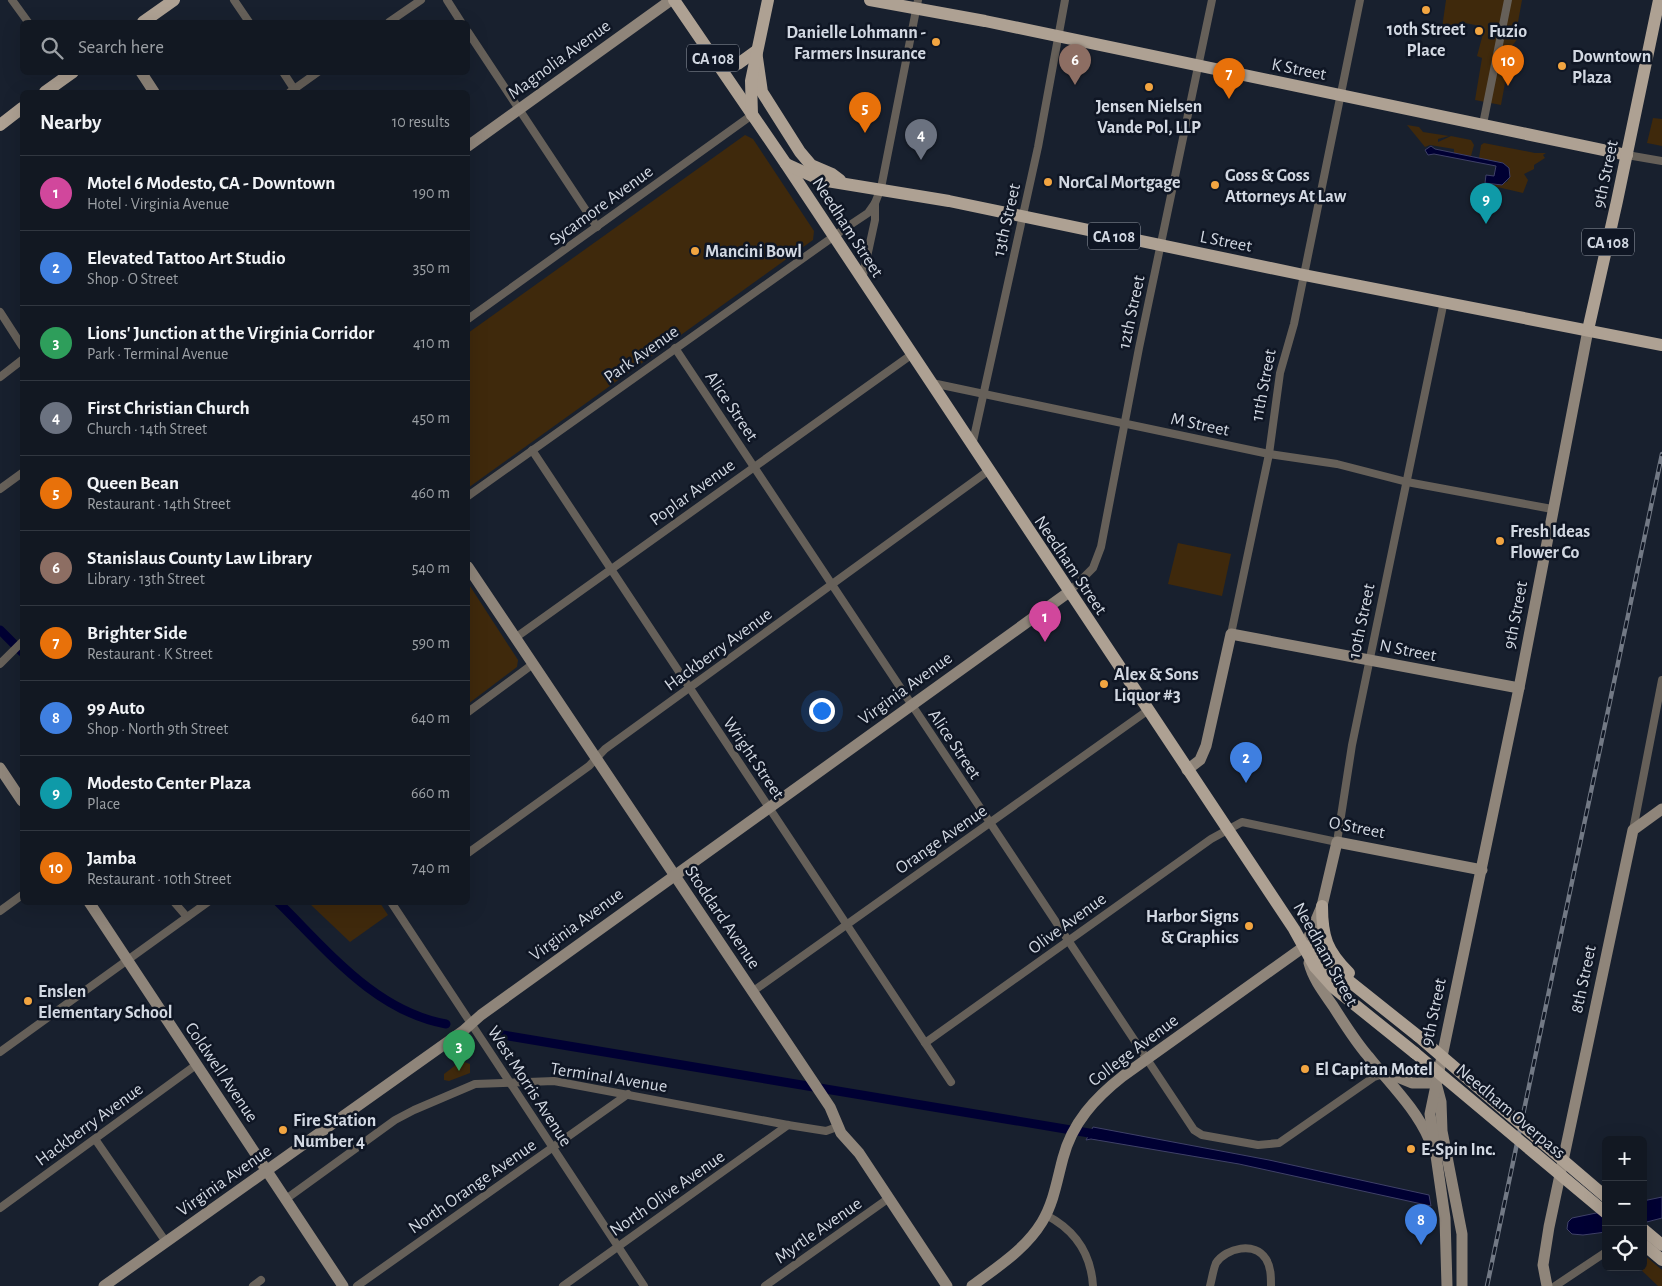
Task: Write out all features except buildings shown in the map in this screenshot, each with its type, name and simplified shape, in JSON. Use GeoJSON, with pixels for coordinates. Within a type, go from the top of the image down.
{"type":"FeatureCollection","features":[{"type":"Feature","properties":{"kind":"main road","name":"Needham Street"},"geometry":{"type":"LineString","coordinates":[[673,0],[786,164],[1306,950]]}},
{"type":"Feature","properties":{"kind":"main road"},"geometry":{"type":"LineString","coordinates":[[752,115],[751,81],[768,0]]}},
{"type":"Feature","properties":{"kind":"main road","name":"K Street"},"geometry":{"type":"LineString","coordinates":[[870,0],[916,5],[1199,68],[1341,95],[1627,155]]}},
{"type":"Feature","properties":{"kind":"main road","name":"9th Street"},"geometry":{"type":"LineString","coordinates":[[1588,330],[1659,0]]}},
{"type":"Feature","properties":{"kind":"main road"},"geometry":{"type":"LineString","coordinates":[[146,20],[171,1]]}},
{"type":"Feature","properties":{"kind":"main road"},"geometry":{"type":"LineString","coordinates":[[713,59],[738,64],[756,51]]}},
{"type":"Feature","properties":{"kind":"main road"},"geometry":{"type":"LineString","coordinates":[[756,51],[762,92],[800,152],[811,165],[832,174],[843,183]]}},
{"type":"Feature","properties":{"kind":"main road"},"geometry":{"type":"LineString","coordinates":[[47,90],[66,75]]}},
{"type":"Feature","properties":{"kind":"main road"},"geometry":{"type":"LineString","coordinates":[[0,125],[20,110]]}},
{"type":"Feature","properties":{"kind":"main road","name":"L Street"},"geometry":{"type":"LineString","coordinates":[[786,164],[821,180],[881,188],[1304,275],[1662,345]]}},
{"type":"Feature","properties":{"kind":"main road"},"geometry":{"type":"LineString","coordinates":[[1322,906],[1322,927],[1329,948],[1348,972],[1386,1011]]}},
{"type":"Feature","properties":{"kind":"main road","name":"Needham Overpass"},"geometry":{"type":"LineString","coordinates":[[1306,950],[1418,1036],[1602,1194]]}},
{"type":"Feature","properties":{"kind":"main road","name":"Needham Overpass"},"geometry":{"type":"LineString","coordinates":[[1306,950],[1315,967],[1334,988],[1415,1053],[1602,1210]]}},
{"type":"Feature","properties":{"kind":"main road"},"geometry":{"type":"LineString","coordinates":[[1647,1232],[1662,1245]]}},
{"type":"Feature","properties":{"kind":"main road"},"geometry":{"type":"LineString","coordinates":[[1647,1246],[1662,1260]]}},
{"type":"Feature","properties":{"kind":"street"},"geometry":{"type":"LineString","coordinates":[[12,0],[27,20]]}},
{"type":"Feature","properties":{"kind":"street"},"geometry":{"type":"LineString","coordinates":[[234,0],[248,20]]}},
{"type":"Feature","properties":{"kind":"street"},"geometry":{"type":"LineString","coordinates":[[392,20],[421,0]]}},
{"type":"Feature","properties":{"kind":"street"},"geometry":{"type":"LineString","coordinates":[[447,0],[461,20]]}},
{"type":"Feature","properties":{"kind":"street","name":"Magnolia Avenue"},"geometry":{"type":"LineString","coordinates":[[470,145],[673,0]]}},
{"type":"Feature","properties":{"kind":"street","name":"13th Street"},"geometry":{"type":"LineString","coordinates":[[972,446],[1022,217],[1065,0]]}},
{"type":"Feature","properties":{"kind":"street","name":"12th Street"},"geometry":{"type":"LineString","coordinates":[[1069,592],[1088,576],[1098,558],[1212,0]]}},
{"type":"Feature","properties":{"kind":"street","name":"11th Street"},"geometry":{"type":"LineString","coordinates":[[1187,770],[1200,760],[1205,750],[1269,454],[1280,373],[1294,324],[1360,0]]}},
{"type":"Feature","properties":{"kind":"street"},"geometry":{"type":"LineString","coordinates":[[1483,124],[1508,0]]}},
{"type":"Feature","properties":{"kind":"street"},"geometry":{"type":"LineString","coordinates":[[862,281],[875,220],[875,203],[881,188],[916,5]]}},
{"type":"Feature","properties":{"kind":"street"},"geometry":{"type":"LineString","coordinates":[[470,35],[517,110],[597,227]]}},
{"type":"Feature","properties":{"kind":"street"},"geometry":{"type":"LineString","coordinates":[[143,75],[153,90]]}},
{"type":"Feature","properties":{"kind":"street"},"geometry":{"type":"LineString","coordinates":[[285,75],[293,90]]}},
{"type":"Feature","properties":{"kind":"street"},"geometry":{"type":"LineString","coordinates":[[295,90],[314,75]]}},
{"type":"Feature","properties":{"kind":"street","name":"Sycamore Avenue"},"geometry":{"type":"LineString","coordinates":[[470,318],[752,115]]}},
{"type":"Feature","properties":{"kind":"street","name":"K Street"},"geometry":{"type":"LineString","coordinates":[[1627,155],[1662,161]]}},
{"type":"Feature","properties":{"kind":"street","name":"Park Avenue"},"geometry":{"type":"LineString","coordinates":[[470,495],[868,212],[875,203]]}},
{"type":"Feature","properties":{"kind":"street","name":"10th Street"},"geometry":{"type":"LineString","coordinates":[[1306,950],[1322,906],[1337,842],[1352,745],[1444,301]]}},
{"type":"Feature","properties":{"kind":"street"},"geometry":{"type":"LineString","coordinates":[[0,312],[20,343]]}},
{"type":"Feature","properties":{"kind":"street","name":"9th Street"},"geometry":{"type":"LineString","coordinates":[[1434,1150],[1430,1114],[1519,688],[1588,330]]}},
{"type":"Feature","properties":{"kind":"street","name":"Alice Street"},"geometry":{"type":"LineString","coordinates":[[676,348],[1194,1130],[1202,1134],[1258,1145],[1278,1143],[1374,1077],[1384,1074]]}},
{"type":"Feature","properties":{"kind":"street","name":"Poplar Avenue"},"geometry":{"type":"LineString","coordinates":[[515,638],[753,466],[911,355]]}},
{"type":"Feature","properties":{"kind":"street"},"geometry":{"type":"LineString","coordinates":[[0,377],[20,362]]}},
{"type":"Feature","properties":{"kind":"street","name":"M Street"},"geometry":{"type":"LineString","coordinates":[[930,383],[1269,454],[1337,464],[1407,482],[1552,509]]}},
{"type":"Feature","properties":{"kind":"street","name":"Wright Street"},"geometry":{"type":"LineString","coordinates":[[532,450],[951,1082]]}},
{"type":"Feature","properties":{"kind":"street","name":"Hackberry Avenue"},"geometry":{"type":"LineString","coordinates":[[470,852],[596,759],[605,749],[988,471]]}},
{"type":"Feature","properties":{"kind":"street"},"geometry":{"type":"LineString","coordinates":[[0,488],[20,473]]}},
{"type":"Feature","properties":{"kind":"street","name":"Stoddard Avenue"},"geometry":{"type":"LineString","coordinates":[[470,570],[833,1113],[838,1127],[857,1151],[947,1286]]}},
{"type":"Feature","properties":{"kind":"street","name":"Virginia Avenue"},"geometry":{"type":"LineString","coordinates":[[104,1286],[267,1171],[674,875],[1069,592]]}},
{"type":"Feature","properties":{"kind":"street","name":"N Street"},"geometry":{"type":"LineString","coordinates":[[1231,634],[1519,688]]}},
{"type":"Feature","properties":{"kind":"street"},"geometry":{"type":"LineString","coordinates":[[0,664],[20,644]]}},
{"type":"Feature","properties":{"kind":"street"},"geometry":{"type":"LineString","coordinates":[[470,711],[533,664]]}},
{"type":"Feature","properties":{"kind":"street","name":"8th Street"},"geometry":{"type":"LineString","coordinates":[[1548,1286],[1544,1265],[1549,1227],[1633,830],[1662,680]]}},
{"type":"Feature","properties":{"kind":"street","name":"Orange Avenue"},"geometry":{"type":"LineString","coordinates":[[752,992],[1148,711]]}},
{"type":"Feature","properties":{"kind":"street"},"geometry":{"type":"LineString","coordinates":[[0,768],[20,794]]}},
{"type":"Feature","properties":{"kind":"street"},"geometry":{"type":"LineString","coordinates":[[1633,830],[1662,809]]}},
{"type":"Feature","properties":{"kind":"street","name":"O Street"},"geometry":{"type":"LineString","coordinates":[[1226,829],[1242,822],[1482,870]]}},
{"type":"Feature","properties":{"kind":"street","name":"Olive Avenue"},"geometry":{"type":"LineString","coordinates":[[925,1043],[1226,829]]}},
{"type":"Feature","properties":{"kind":"street"},"geometry":{"type":"LineString","coordinates":[[0,911],[20,896]]}},
{"type":"Feature","properties":{"kind":"street","name":"Coldwell Avenue"},"geometry":{"type":"LineString","coordinates":[[91,905],[343,1286]]}},
{"type":"Feature","properties":{"kind":"street"},"geometry":{"type":"LineString","coordinates":[[177,905],[187,917]]}},
{"type":"Feature","properties":{"kind":"street"},"geometry":{"type":"LineString","coordinates":[[0,1052],[204,905]]}},
{"type":"Feature","properties":{"kind":"street","name":"West Morris Avenue"},"geometry":{"type":"LineString","coordinates":[[395,905],[644,1286]]}},
{"type":"Feature","properties":{"kind":"street","name":"College Avenue"},"geometry":{"type":"LineString","coordinates":[[972,1286],[1027,1242],[1046,1215],[1056,1190],[1070,1139],[1079,1121],[1101,1094],[1146,1059],[1306,950]]}},
{"type":"Feature","properties":{"kind":"street","name":"Needham Street"},"geometry":{"type":"LineString","coordinates":[[1306,950],[1310,967],[1322,990],[1367,1056],[1384,1074],[1420,1122],[1434,1150]]}},
{"type":"Feature","properties":{"kind":"street","name":"Hackberry Avenue"},"geometry":{"type":"LineString","coordinates":[[0,1208],[196,1065]]}},
{"type":"Feature","properties":{"kind":"street"},"geometry":{"type":"LineString","coordinates":[[1384,1074],[1390,1074],[1412,1082],[1436,1083],[1441,1102],[1442,1131],[1462,1234],[1462,1286]]}},
{"type":"Feature","properties":{"kind":"street","name":"Terminal Avenue"},"geometry":{"type":"LineString","coordinates":[[286,1199],[380,1130],[414,1110],[474,1084],[554,1081],[788,1126],[826,1131],[838,1127]]}},
{"type":"Feature","properties":{"kind":"street","name":"North Orange Avenue"},"geometry":{"type":"LineString","coordinates":[[357,1286],[628,1094]]}},
{"type":"Feature","properties":{"kind":"street","name":"North Olive Avenue"},"geometry":{"type":"LineString","coordinates":[[563,1286],[788,1126]]}},
{"type":"Feature","properties":{"kind":"street"},"geometry":{"type":"LineString","coordinates":[[95,1139],[166,1242]]}},
{"type":"Feature","properties":{"kind":"street"},"geometry":{"type":"LineString","coordinates":[[1434,1150],[1445,1218],[1447,1286]]}},
{"type":"Feature","properties":{"kind":"street","name":"Myrtle Avenue"},"geometry":{"type":"LineString","coordinates":[[765,1286],[889,1198]]}},
{"type":"Feature","properties":{"kind":"street"},"geometry":{"type":"LineString","coordinates":[[1046,1215],[1063,1225],[1079,1241],[1089,1262],[1092,1286]]}},
{"type":"Feature","properties":{"kind":"street"},"geometry":{"type":"LineString","coordinates":[[1647,1241],[1662,1236]]}},
{"type":"Feature","properties":{"kind":"street"},"geometry":{"type":"LineString","coordinates":[[1210,1286],[1215,1265],[1220,1259],[1234,1250],[1244,1248],[1252,1249],[1266,1258],[1271,1275],[1271,1286]]}},
{"type":"Feature","properties":{"kind":"street"},"geometry":{"type":"LineString","coordinates":[[1555,1286],[1602,1255]]}},
{"type":"Feature","properties":{"kind":"street"},"geometry":{"type":"LineString","coordinates":[[252,1286],[261,1280]]}},
{"type":"Feature","properties":{"kind":"shaded area"},"geometry":{"type":"Polygon","coordinates":[[[1446,0],[1522,0],[1516,33],[1519,34],[1507,57],[1512,69],[1507,72],[1501,105],[1475,100],[1482,58],[1477,56],[1484,30],[1480,26],[1460,22],[1458,32],[1442,28],[1446,0]]]}},
{"type":"Feature","properties":{"kind":"shaded area"},"geometry":{"type":"Polygon","coordinates":[[[1653,118],[1662,119],[1662,146],[1647,143],[1653,118]]]}},
{"type":"Feature","properties":{"kind":"shaded area"},"geometry":{"type":"Polygon","coordinates":[[[1407,125],[1419,127],[1423,132],[1449,136],[1438,139],[1438,142],[1451,136],[1471,140],[1474,145],[1471,156],[1454,153],[1454,149],[1430,145],[1425,147],[1407,125]]]}},
{"type":"Feature","properties":{"kind":"shaded area"},"geometry":{"type":"Polygon","coordinates":[[[745,135],[753,139],[814,231],[813,240],[470,487],[470,332],[745,135]]]}},
{"type":"Feature","properties":{"kind":"shaded area"},"geometry":{"type":"Polygon","coordinates":[[[1484,143],[1535,153],[1546,153],[1543,155],[1545,158],[1534,165],[1534,169],[1524,174],[1528,180],[1523,193],[1493,186],[1507,182],[1510,177],[1503,163],[1479,158],[1481,145],[1484,143]]]}},
{"type":"Feature","properties":{"kind":"shaded area"},"geometry":{"type":"Polygon","coordinates":[[[1431,146],[1435,149],[1503,163],[1509,168],[1510,177],[1502,185],[1485,183],[1486,175],[1494,176],[1496,166],[1434,154],[1428,155],[1425,150],[1431,146]]]}},
{"type":"Feature","properties":{"kind":"shaded area"},"geometry":{"type":"Polygon","coordinates":[[[1178,543],[1231,554],[1222,596],[1168,584],[1178,543]]]}},
{"type":"Feature","properties":{"kind":"shaded area"},"geometry":{"type":"Polygon","coordinates":[[[470,586],[518,660],[517,667],[470,702],[470,586]]]}},
{"type":"Feature","properties":{"kind":"shaded area"},"geometry":{"type":"Polygon","coordinates":[[[311,905],[381,905],[388,915],[350,942],[311,905]]]}},
{"type":"Feature","properties":{"kind":"shaded area"},"geometry":{"type":"Polygon","coordinates":[[[461,1061],[470,1064],[470,1073],[449,1081],[444,1080],[444,1074],[461,1061]]]}},
{"type":"Feature","properties":{"kind":"shaded area"},"geometry":{"type":"Polygon","coordinates":[[[1093,1127],[1269,1160],[1429,1195],[1431,1206],[1239,1164],[1091,1139],[1086,1140],[1093,1127]]]}},
{"type":"Feature","properties":{"kind":"shaded area"},"geometry":{"type":"Polygon","coordinates":[[[1662,1197],[1662,1218],[1647,1222],[1647,1200],[1662,1197]]]}},
{"type":"Feature","properties":{"kind":"shaded area"},"geometry":{"type":"Polygon","coordinates":[[[1602,1212],[1602,1233],[1583,1235],[1572,1234],[1567,1229],[1568,1222],[1572,1218],[1602,1212]]]}},
{"type":"Feature","properties":{"kind":"shaded area"},"geometry":{"type":"Polygon","coordinates":[[[1647,1257],[1662,1270],[1662,1286],[1658,1286],[1642,1271],[1647,1271],[1647,1257]]]}},
{"type":"Feature","properties":{"kind":"waterway"},"geometry":{"type":"LineString","coordinates":[[0,630],[20,650]]}},
{"type":"Feature","properties":{"kind":"waterway"},"geometry":{"type":"LineString","coordinates":[[281,905],[334,959],[375,993],[420,1017],[446,1024]]}},
{"type":"Feature","properties":{"kind":"waterway"},"geometry":{"type":"LineString","coordinates":[[497,1034],[1101,1135]]}},
{"type":"Feature","properties":{"kind":"railway"},"geometry":{"type":"LineString","coordinates":[[1487,1286],[1662,454]]}},
{"type":"Feature","properties":{"kind":"place","name":"10th Street Place"},"geometry":{"type":"Point","coordinates":[1426,10]}},
{"type":"Feature","properties":{"kind":"place","name":"Fuzio"},"geometry":{"type":"Point","coordinates":[1479,31]}},
{"type":"Feature","properties":{"kind":"place","name":"Danielle Lohmann - Farmers Insurance"},"geometry":{"type":"Point","coordinates":[936,42]}},
{"type":"Feature","properties":{"kind":"place","name":"Downtown Plaza"},"geometry":{"type":"Point","coordinates":[1562,66]}},
{"type":"Feature","properties":{"kind":"place","name":"Stanislaus County Law Library"},"geometry":{"type":"Point","coordinates":[1075,85]}},
{"type":"Feature","properties":{"kind":"place","name":"Jamba"},"geometry":{"type":"Point","coordinates":[1508,86]}},
{"type":"Feature","properties":{"kind":"place","name":"Jensen Nielsen Vande Pol, LLP"},"geometry":{"type":"Point","coordinates":[1149,87]}},
{"type":"Feature","properties":{"kind":"place","name":"Brighter Side"},"geometry":{"type":"Point","coordinates":[1229,99]}},
{"type":"Feature","properties":{"kind":"place","name":"Queen Bean"},"geometry":{"type":"Point","coordinates":[865,133]}},
{"type":"Feature","properties":{"kind":"place","name":"First Christian Church"},"geometry":{"type":"Point","coordinates":[921,160]}},
{"type":"Feature","properties":{"kind":"place","name":"NorCal Mortgage"},"geometry":{"type":"Point","coordinates":[1048,182]}},
{"type":"Feature","properties":{"kind":"place","name":"Goss & Goss Attorneys At Law"},"geometry":{"type":"Point","coordinates":[1215,185]}},
{"type":"Feature","properties":{"kind":"place","name":"Modesto Center Plaza"},"geometry":{"type":"Point","coordinates":[1486,224]}},
{"type":"Feature","properties":{"kind":"place","name":"Mancini Bowl"},"geometry":{"type":"Point","coordinates":[695,251]}},
{"type":"Feature","properties":{"kind":"place","name":"Fresh Ideas Flower Co"},"geometry":{"type":"Point","coordinates":[1500,541]}},
{"type":"Feature","properties":{"kind":"place","name":"Motel 6 Modesto, CA - Downtown"},"geometry":{"type":"Point","coordinates":[1045,642]}},
{"type":"Feature","properties":{"kind":"place","name":"Alex & Sons Liquor #3"},"geometry":{"type":"Point","coordinates":[1104,684]}},
{"type":"Feature","properties":{"kind":"place","name":"Elevated Tattoo Art Studio"},"geometry":{"type":"Point","coordinates":[1246,783]}},
{"type":"Feature","properties":{"kind":"place","name":"Harbor Signs & Graphics"},"geometry":{"type":"Point","coordinates":[1249,926]}},
{"type":"Feature","properties":{"kind":"place","name":"Enslen Elementary School"},"geometry":{"type":"Point","coordinates":[28,1001]}},
{"type":"Feature","properties":{"kind":"place","name":"El Capitan Motel"},"geometry":{"type":"Point","coordinates":[1305,1069]}},
{"type":"Feature","properties":{"kind":"place","name":"Lions' Junction at the Virginia Corridor"},"geometry":{"type":"Point","coordinates":[459,1071]}},
{"type":"Feature","properties":{"kind":"place","name":"Fire Station Number 4"},"geometry":{"type":"Point","coordinates":[283,1130]}},
{"type":"Feature","properties":{"kind":"place","name":"E-Spin Inc."},"geometry":{"type":"Point","coordinates":[1411,1149]}},
{"type":"Feature","properties":{"kind":"place","name":"99 Auto"},"geometry":{"type":"Point","coordinates":[1421,1245]}}]}
